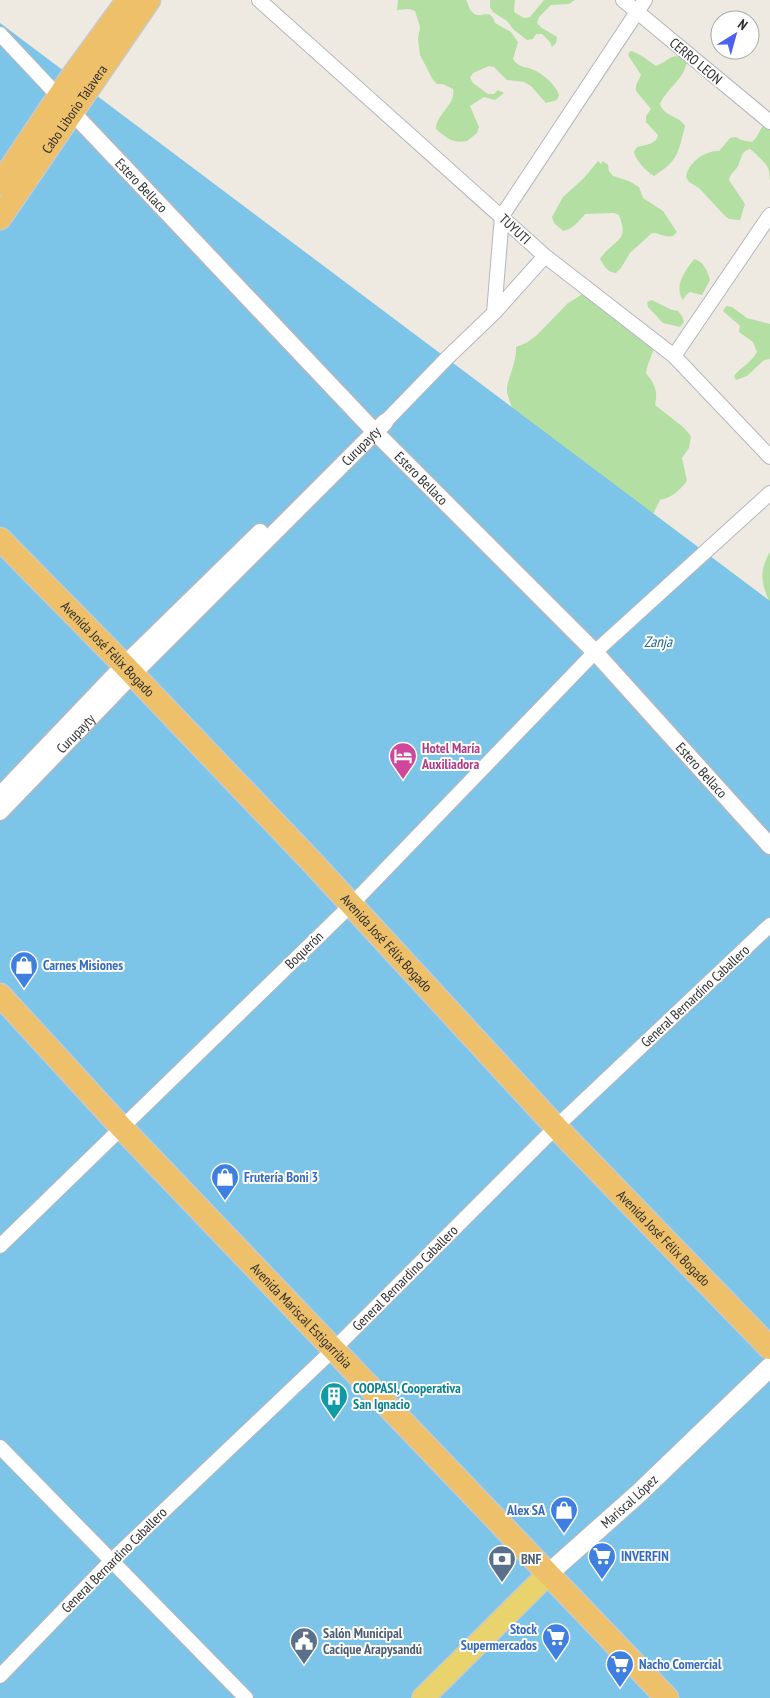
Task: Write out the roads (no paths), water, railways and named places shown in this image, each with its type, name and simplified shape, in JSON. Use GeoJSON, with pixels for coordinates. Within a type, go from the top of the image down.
{"type":"FeatureCollection","features":[{"type":"Feature","properties":{"kind":"highway","name":"Cabo Liborio Talavera"},"geometry":{"type":"LineString","coordinates":[[0,218],[66,105],[71,78],[128,0]]}},
{"type":"Feature","properties":{"kind":"highway","name":"Cabo Liborio Talavera"},"geometry":{"type":"LineString","coordinates":[[0,184],[66,105],[149,0]]}},
{"type":"Feature","properties":{"kind":"highway","name":"Avenida José Félix Bogado"},"geometry":{"type":"LineString","coordinates":[[0,539],[312,862],[556,1127],[770,1348]]}},
{"type":"Feature","properties":{"kind":"highway","name":"Avenida Mariscal Estigarribia"},"geometry":{"type":"LineString","coordinates":[[0,995],[122,1128],[667,1698]]}},
{"type":"Feature","properties":{"kind":"main road","name":"Mariscal López"},"geometry":{"type":"LineString","coordinates":[[423,1698],[548,1574],[638,1493],[770,1367]]}},
{"type":"Feature","properties":{"kind":"street","name":"TUYUTI"},"geometry":{"type":"LineString","coordinates":[[259,0],[545,256],[674,356],[770,458]]}},
{"type":"Feature","properties":{"kind":"street","name":"CERRO LEON"},"geometry":{"type":"LineString","coordinates":[[623,0],[641,6],[770,122]]}},
{"type":"Feature","properties":{"kind":"street"},"geometry":{"type":"LineString","coordinates":[[494,313],[502,216],[641,6]]}},
{"type":"Feature","properties":{"kind":"street","name":"Estero Bellaco"},"geometry":{"type":"LineString","coordinates":[[0,34],[66,105],[377,427],[598,650],[770,846]]}},
{"type":"Feature","properties":{"kind":"street"},"geometry":{"type":"LineString","coordinates":[[674,356],[770,216]]}},
{"type":"Feature","properties":{"kind":"street"},"geometry":{"type":"LineString","coordinates":[[377,427],[494,313],[545,256]]}},
{"type":"Feature","properties":{"kind":"street","name":"Curupayty"},"geometry":{"type":"LineString","coordinates":[[0,795],[377,427]]}},
{"type":"Feature","properties":{"kind":"street","name":"Boquerón"},"geometry":{"type":"LineString","coordinates":[[0,1246],[350,905],[598,650],[770,493]]}},
{"type":"Feature","properties":{"kind":"street","name":"Curupayty"},"geometry":{"type":"LineString","coordinates":[[0,812],[128,670]]}},
{"type":"Feature","properties":{"kind":"street","name":"General Bernardino Caballero"},"geometry":{"type":"LineString","coordinates":[[0,1676],[112,1560],[334,1349],[556,1127],[770,925]]}},
{"type":"Feature","properties":{"kind":"street"},"geometry":{"type":"LineString","coordinates":[[0,1447],[246,1698]]}},
{"type":"Feature","properties":{"kind":"water","name":"Zanja"},"geometry":{"type":"Polygon","coordinates":[[[0,23],[770,601],[770,1698],[0,1698],[0,23]]]}},
{"type":"Feature","properties":{"kind":"place","name":"Hotel María Auxiliadora"},"geometry":{"type":"Point","coordinates":[403,780]}},
{"type":"Feature","properties":{"kind":"place","name":"Carnes Misiones"},"geometry":{"type":"Point","coordinates":[24,989]}},
{"type":"Feature","properties":{"kind":"place","name":"Frutería Boni 3"},"geometry":{"type":"Point","coordinates":[225,1201]}},
{"type":"Feature","properties":{"kind":"place","name":"COOPASI, Cooperativa San Ignacio"},"geometry":{"type":"Point","coordinates":[334,1420]}},
{"type":"Feature","properties":{"kind":"place","name":"Alex SA"},"geometry":{"type":"Point","coordinates":[564,1534]}},
{"type":"Feature","properties":{"kind":"place","name":"INVERFIN"},"geometry":{"type":"Point","coordinates":[602,1580]}},
{"type":"Feature","properties":{"kind":"place","name":"BNF"},"geometry":{"type":"Point","coordinates":[502,1583]}},
{"type":"Feature","properties":{"kind":"place","name":"Stock Supermercados"},"geometry":{"type":"Point","coordinates":[556,1661]}},
{"type":"Feature","properties":{"kind":"place","name":"Salón Municipal Cacique Arapysandú"},"geometry":{"type":"Point","coordinates":[304,1665]}},
{"type":"Feature","properties":{"kind":"place","name":"Nacho Comercial"},"geometry":{"type":"Point","coordinates":[620,1688]}}]}
